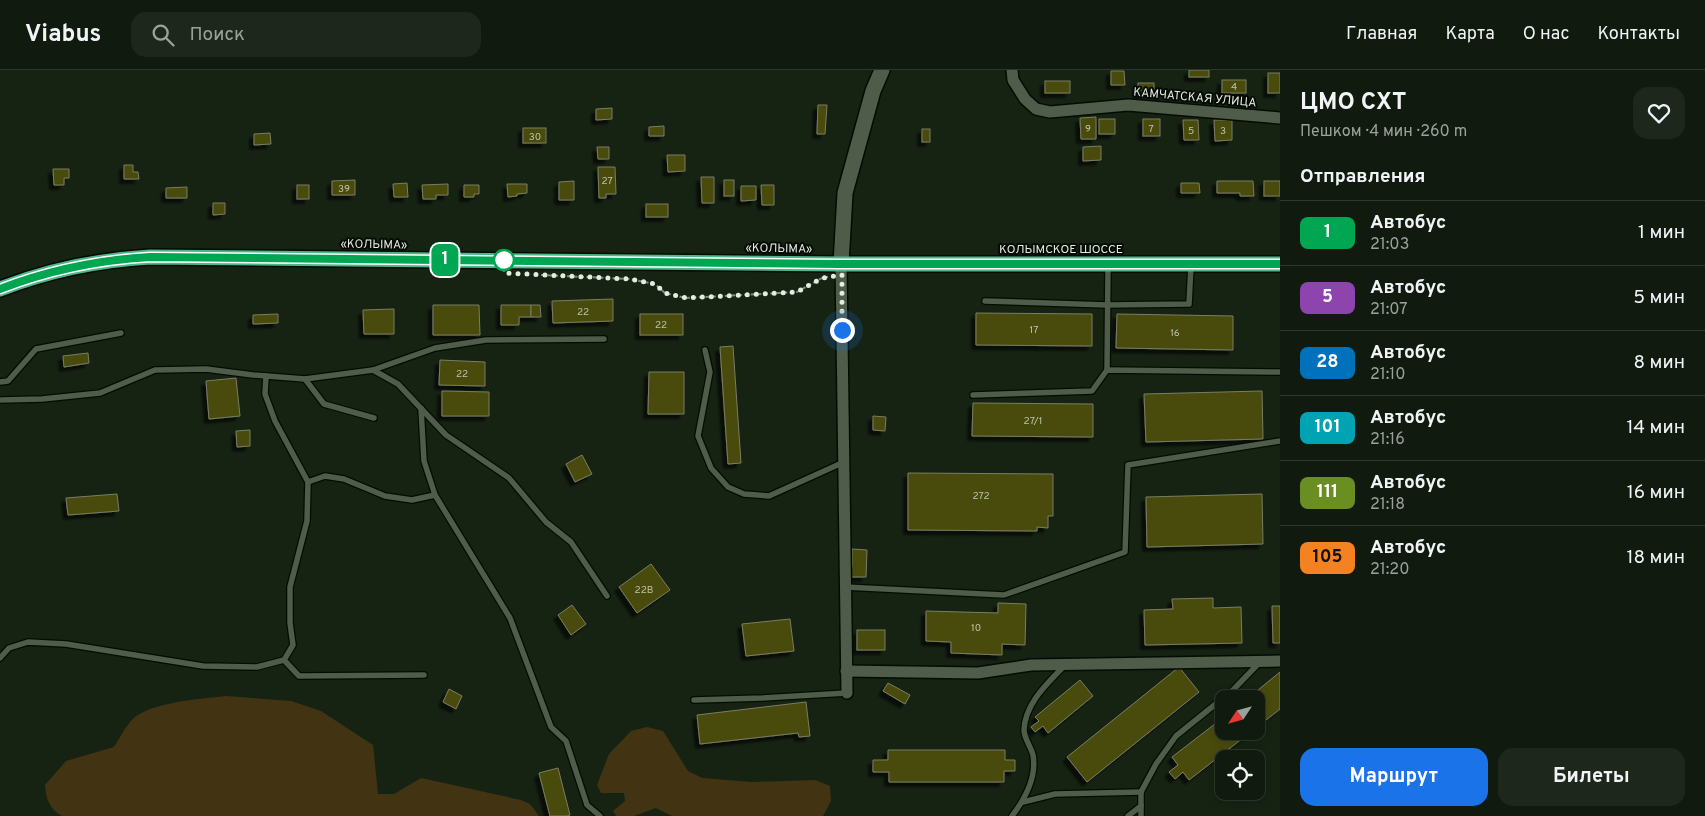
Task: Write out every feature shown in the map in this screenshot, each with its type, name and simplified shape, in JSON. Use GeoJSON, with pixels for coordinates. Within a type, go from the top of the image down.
{"type":"FeatureCollection","features":[{"type":"Feature","properties":{"kind":"highway","name":"«КОЛЫМА»"},"geometry":{"type":"LineString","coordinates":[[0,289],[44,274],[103,260],[150,257],[842,270]]}},
{"type":"Feature","properties":{"kind":"highway","name":"КОЛЫМСКОЕ ШОССЕ"},"geometry":{"type":"LineString","coordinates":[[842,270],[1108,264],[1280,264]]}},
{"type":"Feature","properties":{"kind":"street"},"geometry":{"type":"LineString","coordinates":[[846,693],[842,270],[845,193],[873,91],[882,70]]}},
{"type":"Feature","properties":{"kind":"street","name":"КАМЧАТСКАЯ УЛИЦА"},"geometry":{"type":"LineString","coordinates":[[1012,70],[1013,80],[1025,99],[1036,109],[1050,112],[1128,105],[1280,118]]}},
{"type":"Feature","properties":{"kind":"street"},"geometry":{"type":"LineString","coordinates":[[846,671],[978,673],[1031,665],[1280,661]]}},
{"type":"Feature","properties":{"kind":"lane"},"geometry":{"type":"LineString","coordinates":[[973,395],[1092,391],[1107,370],[1108,264]]}},
{"type":"Feature","properties":{"kind":"lane"},"geometry":{"type":"LineString","coordinates":[[985,300],[1107,304],[1189,304],[1191,264]]}},
{"type":"Feature","properties":{"kind":"lane"},"geometry":{"type":"LineString","coordinates":[[0,382],[8,381],[36,349],[121,334]]}},
{"type":"Feature","properties":{"kind":"lane"},"geometry":{"type":"LineString","coordinates":[[0,400],[42,399],[100,393],[155,370],[206,369],[305,379],[373,370],[435,348],[486,340],[604,339]]}},
{"type":"Feature","properties":{"kind":"lane"},"geometry":{"type":"LineString","coordinates":[[705,350],[710,372],[698,436],[711,468],[728,486],[744,494],[769,496],[844,462]]}},
{"type":"Feature","properties":{"kind":"lane"},"geometry":{"type":"LineString","coordinates":[[373,370],[398,384],[446,434],[510,478],[546,522],[571,542],[607,596]]}},
{"type":"Feature","properties":{"kind":"lane"},"geometry":{"type":"LineString","coordinates":[[1107,370],[1280,372]]}},
{"type":"Feature","properties":{"kind":"lane"},"geometry":{"type":"LineString","coordinates":[[0,658],[9,648],[28,642],[66,644],[203,666],[257,667],[284,660],[293,645],[290,622],[290,588],[307,521],[308,482],[274,421],[265,394],[266,376]]}},
{"type":"Feature","properties":{"kind":"lane"},"geometry":{"type":"LineString","coordinates":[[305,379],[324,404],[374,418]]}},
{"type":"Feature","properties":{"kind":"lane"},"geometry":{"type":"LineString","coordinates":[[421,408],[424,461],[435,495],[510,618],[551,727],[566,740],[587,806],[600,816]]}},
{"type":"Feature","properties":{"kind":"lane"},"geometry":{"type":"LineString","coordinates":[[846,587],[1004,594],[1125,552],[1128,465],[1280,441]]}},
{"type":"Feature","properties":{"kind":"lane"},"geometry":{"type":"LineString","coordinates":[[308,482],[325,476],[344,479],[385,496],[412,500],[435,495]]}},
{"type":"Feature","properties":{"kind":"lane"},"geometry":{"type":"LineString","coordinates":[[284,660],[298,676],[424,675]]}},
{"type":"Feature","properties":{"kind":"lane"},"geometry":{"type":"LineString","coordinates":[[1141,816],[1141,792],[1156,764],[1176,736],[1233,690],[1260,662]]}},
{"type":"Feature","properties":{"kind":"lane"},"geometry":{"type":"LineString","coordinates":[[1012,816],[1023,802],[1033,773],[1033,755],[1024,731],[1027,715],[1039,693],[1066,664]]}},
{"type":"Feature","properties":{"kind":"lane"},"geometry":{"type":"LineString","coordinates":[[694,700],[846,693]]}},
{"type":"Feature","properties":{"kind":"lane"},"geometry":{"type":"LineString","coordinates":[[1023,802],[1055,794],[1141,792]]}},
{"type":"Feature","properties":{"kind":"lane"},"geometry":{"type":"LineString","coordinates":[[1128,816],[1141,806]]}},
{"type":"Feature","properties":{"kind":"path"},"geometry":{"type":"LineString","coordinates":[[533,274],[629,279],[655,284],[665,293],[686,298],[797,292],[822,278],[842,270]]}},
{"type":"Feature","properties":{"kind":"shaded area"},"geometry":{"type":"Polygon","coordinates":[[[226,696],[291,701],[321,711],[373,745],[378,794],[394,794],[421,778],[521,800],[530,804],[539,816],[62,816],[51,807],[47,799],[45,785],[66,761],[114,747],[128,724],[149,710],[175,702],[226,696]]]}},
{"type":"Feature","properties":{"kind":"shaded area"},"geometry":{"type":"Polygon","coordinates":[[[647,727],[663,731],[688,771],[702,778],[751,782],[815,780],[830,786],[831,801],[823,816],[672,816],[656,808],[634,816],[616,816],[613,811],[625,801],[624,793],[601,793],[597,785],[609,754],[631,731],[647,727]]]}},
{"type":"Feature","properties":{"kind":"building"},"geometry":{"type":"Polygon","coordinates":[[[1189,70],[1209,70],[1209,77],[1189,77],[1189,70]]]}},
{"type":"Feature","properties":{"kind":"building"},"geometry":{"type":"Polygon","coordinates":[[[1111,71],[1124,71],[1125,85],[1111,85],[1111,71]]]}},
{"type":"Feature","properties":{"kind":"building"},"geometry":{"type":"Polygon","coordinates":[[[1268,73],[1280,73],[1280,93],[1268,93],[1268,73]]]}},
{"type":"Feature","properties":{"kind":"building"},"geometry":{"type":"Polygon","coordinates":[[[1222,80],[1246,80],[1246,93],[1222,93],[1222,80]]]}},
{"type":"Feature","properties":{"kind":"building"},"geometry":{"type":"Polygon","coordinates":[[[1045,81],[1070,81],[1070,93],[1045,93],[1045,81]]]}},
{"type":"Feature","properties":{"kind":"building"},"geometry":{"type":"Polygon","coordinates":[[[1138,83],[1154,83],[1154,93],[1138,93],[1138,83]]]}},
{"type":"Feature","properties":{"kind":"building"},"geometry":{"type":"Polygon","coordinates":[[[818,105],[827,105],[825,134],[817,134],[818,105]]]}},
{"type":"Feature","properties":{"kind":"building"},"geometry":{"type":"Polygon","coordinates":[[[612,108],[612,119],[596,120],[596,109],[612,108]]]}},
{"type":"Feature","properties":{"kind":"building"},"geometry":{"type":"Polygon","coordinates":[[[1096,117],[1096,139],[1081,139],[1080,118],[1096,117]]]}},
{"type":"Feature","properties":{"kind":"building"},"geometry":{"type":"Polygon","coordinates":[[[1099,119],[1115,119],[1115,134],[1099,134],[1099,119]]]}},
{"type":"Feature","properties":{"kind":"building"},"geometry":{"type":"Polygon","coordinates":[[[1143,119],[1160,119],[1160,136],[1143,136],[1143,119]]]}},
{"type":"Feature","properties":{"kind":"building"},"geometry":{"type":"Polygon","coordinates":[[[1183,120],[1198,120],[1199,140],[1184,140],[1183,120]]]}},
{"type":"Feature","properties":{"kind":"building"},"geometry":{"type":"Polygon","coordinates":[[[1214,120],[1232,120],[1232,140],[1215,141],[1214,120]]]}},
{"type":"Feature","properties":{"kind":"building"},"geometry":{"type":"Polygon","coordinates":[[[664,126],[664,136],[649,136],[649,127],[664,126]]]}},
{"type":"Feature","properties":{"kind":"building"},"geometry":{"type":"Polygon","coordinates":[[[523,128],[546,128],[546,143],[523,143],[523,128]]]}},
{"type":"Feature","properties":{"kind":"building"},"geometry":{"type":"Polygon","coordinates":[[[922,129],[930,129],[930,142],[922,142],[922,129]]]}},
{"type":"Feature","properties":{"kind":"building"},"geometry":{"type":"Polygon","coordinates":[[[270,133],[271,144],[254,145],[254,134],[270,133]]]}},
{"type":"Feature","properties":{"kind":"building"},"geometry":{"type":"Polygon","coordinates":[[[1101,146],[1101,160],[1083,161],[1083,147],[1101,146]]]}},
{"type":"Feature","properties":{"kind":"building"},"geometry":{"type":"Polygon","coordinates":[[[597,147],[609,147],[609,159],[598,159],[597,147]]]}},
{"type":"Feature","properties":{"kind":"building"},"geometry":{"type":"Polygon","coordinates":[[[667,155],[685,155],[685,171],[668,172],[667,155]]]}},
{"type":"Feature","properties":{"kind":"building"},"geometry":{"type":"Polygon","coordinates":[[[124,165],[133,165],[133,172],[138,172],[139,179],[124,179],[124,165]]]}},
{"type":"Feature","properties":{"kind":"building"},"geometry":{"type":"Polygon","coordinates":[[[598,167],[615,167],[616,194],[606,194],[606,198],[599,198],[598,167]]]}},
{"type":"Feature","properties":{"kind":"building"},"geometry":{"type":"Polygon","coordinates":[[[53,169],[69,169],[69,178],[64,178],[64,185],[54,185],[53,169]]]}},
{"type":"Feature","properties":{"kind":"building"},"geometry":{"type":"Polygon","coordinates":[[[701,177],[714,177],[714,203],[702,203],[701,177]]]}},
{"type":"Feature","properties":{"kind":"building"},"geometry":{"type":"Polygon","coordinates":[[[355,180],[355,195],[332,195],[332,181],[355,180]]]}},
{"type":"Feature","properties":{"kind":"building"},"geometry":{"type":"Polygon","coordinates":[[[724,180],[734,180],[734,196],[724,196],[724,180]]]}},
{"type":"Feature","properties":{"kind":"building"},"geometry":{"type":"Polygon","coordinates":[[[574,181],[574,200],[559,200],[559,182],[574,181]]]}},
{"type":"Feature","properties":{"kind":"building"},"geometry":{"type":"Polygon","coordinates":[[[1217,181],[1253,181],[1254,196],[1240,196],[1240,193],[1217,193],[1217,181]]]}},
{"type":"Feature","properties":{"kind":"building"},"geometry":{"type":"Polygon","coordinates":[[[1264,181],[1280,181],[1280,196],[1264,196],[1264,181]]]}},
{"type":"Feature","properties":{"kind":"building"},"geometry":{"type":"Polygon","coordinates":[[[407,183],[408,197],[394,197],[393,184],[407,183]]]}},
{"type":"Feature","properties":{"kind":"building"},"geometry":{"type":"Polygon","coordinates":[[[1181,183],[1199,183],[1200,193],[1181,193],[1181,183]]]}},
{"type":"Feature","properties":{"kind":"building"},"geometry":{"type":"Polygon","coordinates":[[[448,184],[448,195],[436,195],[436,199],[423,199],[422,185],[448,184]]]}},
{"type":"Feature","properties":{"kind":"building"},"geometry":{"type":"Polygon","coordinates":[[[507,184],[527,184],[527,193],[508,197],[507,184]]]}},
{"type":"Feature","properties":{"kind":"building"},"geometry":{"type":"Polygon","coordinates":[[[297,185],[309,185],[309,199],[297,199],[297,185]]]}},
{"type":"Feature","properties":{"kind":"building"},"geometry":{"type":"Polygon","coordinates":[[[464,185],[479,185],[479,194],[474,194],[474,197],[464,197],[464,185]]]}},
{"type":"Feature","properties":{"kind":"building"},"geometry":{"type":"Polygon","coordinates":[[[761,185],[774,185],[774,205],[762,205],[761,185]]]}},
{"type":"Feature","properties":{"kind":"building"},"geometry":{"type":"Polygon","coordinates":[[[741,186],[756,186],[756,200],[741,201],[741,186]]]}},
{"type":"Feature","properties":{"kind":"building"},"geometry":{"type":"Polygon","coordinates":[[[187,187],[187,198],[166,198],[166,188],[187,187]]]}},
{"type":"Feature","properties":{"kind":"building"},"geometry":{"type":"Polygon","coordinates":[[[213,203],[225,203],[225,214],[213,215],[213,203]]]}},
{"type":"Feature","properties":{"kind":"building"},"geometry":{"type":"Polygon","coordinates":[[[646,204],[668,204],[668,217],[646,217],[646,204]]]}},
{"type":"Feature","properties":{"kind":"building"},"geometry":{"type":"Polygon","coordinates":[[[613,299],[613,321],[553,323],[552,301],[613,299]]]}},
{"type":"Feature","properties":{"kind":"building"},"geometry":{"type":"Polygon","coordinates":[[[433,305],[479,305],[480,335],[433,335],[433,305]]]}},
{"type":"Feature","properties":{"kind":"building"},"geometry":{"type":"Polygon","coordinates":[[[501,305],[531,305],[531,317],[519,317],[519,325],[501,325],[501,305]]]}},
{"type":"Feature","properties":{"kind":"building"},"geometry":{"type":"Polygon","coordinates":[[[531,305],[540,305],[541,317],[531,317],[531,305]]]}},
{"type":"Feature","properties":{"kind":"building"},"geometry":{"type":"Polygon","coordinates":[[[394,309],[394,334],[364,334],[363,310],[394,309]]]}},
{"type":"Feature","properties":{"kind":"building"},"geometry":{"type":"Polygon","coordinates":[[[976,313],[1092,314],[1092,346],[976,345],[976,313]]]}},
{"type":"Feature","properties":{"kind":"building"},"geometry":{"type":"Polygon","coordinates":[[[278,314],[278,323],[253,324],[253,315],[278,314]]]}},
{"type":"Feature","properties":{"kind":"building"},"geometry":{"type":"Polygon","coordinates":[[[640,314],[683,314],[683,335],[640,335],[640,314]]]}},
{"type":"Feature","properties":{"kind":"building"},"geometry":{"type":"Polygon","coordinates":[[[1117,314],[1233,316],[1233,350],[1116,348],[1117,314]]]}},
{"type":"Feature","properties":{"kind":"building"},"geometry":{"type":"Polygon","coordinates":[[[733,346],[741,463],[728,464],[720,347],[733,346]]]}},
{"type":"Feature","properties":{"kind":"building"},"geometry":{"type":"Polygon","coordinates":[[[88,353],[89,363],[64,367],[63,356],[88,353]]]}},
{"type":"Feature","properties":{"kind":"building"},"geometry":{"type":"Polygon","coordinates":[[[440,360],[485,362],[485,386],[439,385],[440,360]]]}},
{"type":"Feature","properties":{"kind":"building"},"geometry":{"type":"Polygon","coordinates":[[[649,372],[684,372],[684,414],[648,414],[649,372]]]}},
{"type":"Feature","properties":{"kind":"building"},"geometry":{"type":"Polygon","coordinates":[[[236,378],[240,416],[209,419],[206,381],[236,378]]]}},
{"type":"Feature","properties":{"kind":"building"},"geometry":{"type":"Polygon","coordinates":[[[442,391],[489,392],[489,416],[442,416],[442,391]]]}},
{"type":"Feature","properties":{"kind":"building"},"geometry":{"type":"Polygon","coordinates":[[[1262,391],[1263,439],[1146,442],[1144,394],[1262,391]]]}},
{"type":"Feature","properties":{"kind":"building"},"geometry":{"type":"Polygon","coordinates":[[[973,403],[1093,404],[1093,437],[972,436],[973,403]]]}},
{"type":"Feature","properties":{"kind":"building"},"geometry":{"type":"Polygon","coordinates":[[[873,416],[886,417],[885,431],[873,430],[873,416]]]}},
{"type":"Feature","properties":{"kind":"building"},"geometry":{"type":"Polygon","coordinates":[[[250,430],[250,446],[237,447],[236,431],[250,430]]]}},
{"type":"Feature","properties":{"kind":"building"},"geometry":{"type":"Polygon","coordinates":[[[582,455],[592,474],[575,482],[566,464],[582,455]]]}},
{"type":"Feature","properties":{"kind":"building"},"geometry":{"type":"Polygon","coordinates":[[[908,473],[1053,474],[1053,516],[1048,516],[1048,528],[1037,527],[1037,531],[908,530],[908,473]]]}},
{"type":"Feature","properties":{"kind":"building"},"geometry":{"type":"Polygon","coordinates":[[[117,494],[119,511],[68,515],[66,498],[117,494]]]}},
{"type":"Feature","properties":{"kind":"building"},"geometry":{"type":"Polygon","coordinates":[[[1262,494],[1263,544],[1147,547],[1146,497],[1262,494]]]}},
{"type":"Feature","properties":{"kind":"building"},"geometry":{"type":"Polygon","coordinates":[[[852,549],[867,550],[866,577],[847,577],[848,567],[852,567],[852,549]]]}},
{"type":"Feature","properties":{"kind":"building"},"geometry":{"type":"Polygon","coordinates":[[[651,564],[670,590],[637,613],[619,587],[651,564]]]}},
{"type":"Feature","properties":{"kind":"building"},"geometry":{"type":"Polygon","coordinates":[[[1213,598],[1213,608],[1241,607],[1242,643],[1145,645],[1144,610],[1173,609],[1172,599],[1213,598]]]}},
{"type":"Feature","properties":{"kind":"building"},"geometry":{"type":"Polygon","coordinates":[[[998,603],[1026,604],[1025,645],[1002,644],[1002,655],[951,653],[951,642],[926,641],[926,611],[998,613],[998,603]]]}},
{"type":"Feature","properties":{"kind":"building"},"geometry":{"type":"Polygon","coordinates":[[[572,605],[586,624],[571,635],[558,615],[572,605]]]}},
{"type":"Feature","properties":{"kind":"building"},"geometry":{"type":"Polygon","coordinates":[[[1272,606],[1280,606],[1280,643],[1273,643],[1272,606]]]}},
{"type":"Feature","properties":{"kind":"building"},"geometry":{"type":"Polygon","coordinates":[[[790,619],[794,651],[746,656],[742,624],[790,619]]]}},
{"type":"Feature","properties":{"kind":"building"},"geometry":{"type":"Polygon","coordinates":[[[857,630],[885,630],[885,650],[857,650],[857,630]]]}},
{"type":"Feature","properties":{"kind":"building"},"geometry":{"type":"Polygon","coordinates":[[[1179,667],[1199,692],[1087,782],[1067,757],[1179,667]]]}},
{"type":"Feature","properties":{"kind":"building"},"geometry":{"type":"Polygon","coordinates":[[[1280,672],[1280,709],[1265,721],[1265,690],[1258,690],[1280,672]]]}},
{"type":"Feature","properties":{"kind":"building"},"geometry":{"type":"Polygon","coordinates":[[[1080,680],[1093,696],[1048,733],[1043,726],[1035,732],[1031,727],[1039,721],[1035,717],[1080,680]]]}},
{"type":"Feature","properties":{"kind":"building"},"geometry":{"type":"Polygon","coordinates":[[[888,683],[910,695],[905,704],[883,691],[888,683]]]}},
{"type":"Feature","properties":{"kind":"building"},"geometry":{"type":"Polygon","coordinates":[[[449,689],[462,696],[456,709],[443,702],[449,689]]]}},
{"type":"Feature","properties":{"kind":"building"},"geometry":{"type":"Polygon","coordinates":[[[806,702],[810,736],[799,737],[798,733],[700,744],[697,715],[806,702]]]}},
{"type":"Feature","properties":{"kind":"building"},"geometry":{"type":"Polygon","coordinates":[[[1215,724],[1215,740],[1240,740],[1228,750],[1215,750],[1215,760],[1189,780],[1183,772],[1175,779],[1169,772],[1178,765],[1172,757],[1215,724]]]}},
{"type":"Feature","properties":{"kind":"building"},"geometry":{"type":"Polygon","coordinates":[[[888,750],[1005,750],[1005,760],[1015,760],[1015,771],[1004,771],[1004,782],[889,782],[889,772],[873,772],[873,760],[888,760],[888,750]]]}},
{"type":"Feature","properties":{"kind":"building"},"geometry":{"type":"Polygon","coordinates":[[[558,768],[570,815],[567,816],[550,816],[539,773],[558,768]]]}},
{"type":"Feature","properties":{"kind":"bus line","name":"1"},"geometry":{"type":"LineString","coordinates":[[0,289],[44,274],[103,260],[150,257],[841,264],[1280,264]]}},
{"type":"Feature","properties":{"kind":"route"},"geometry":{"type":"LineString","coordinates":[[504,260],[504,273],[629,279],[655,284],[665,293],[686,298],[797,292],[822,278],[842,275],[842,330]]}}]}
